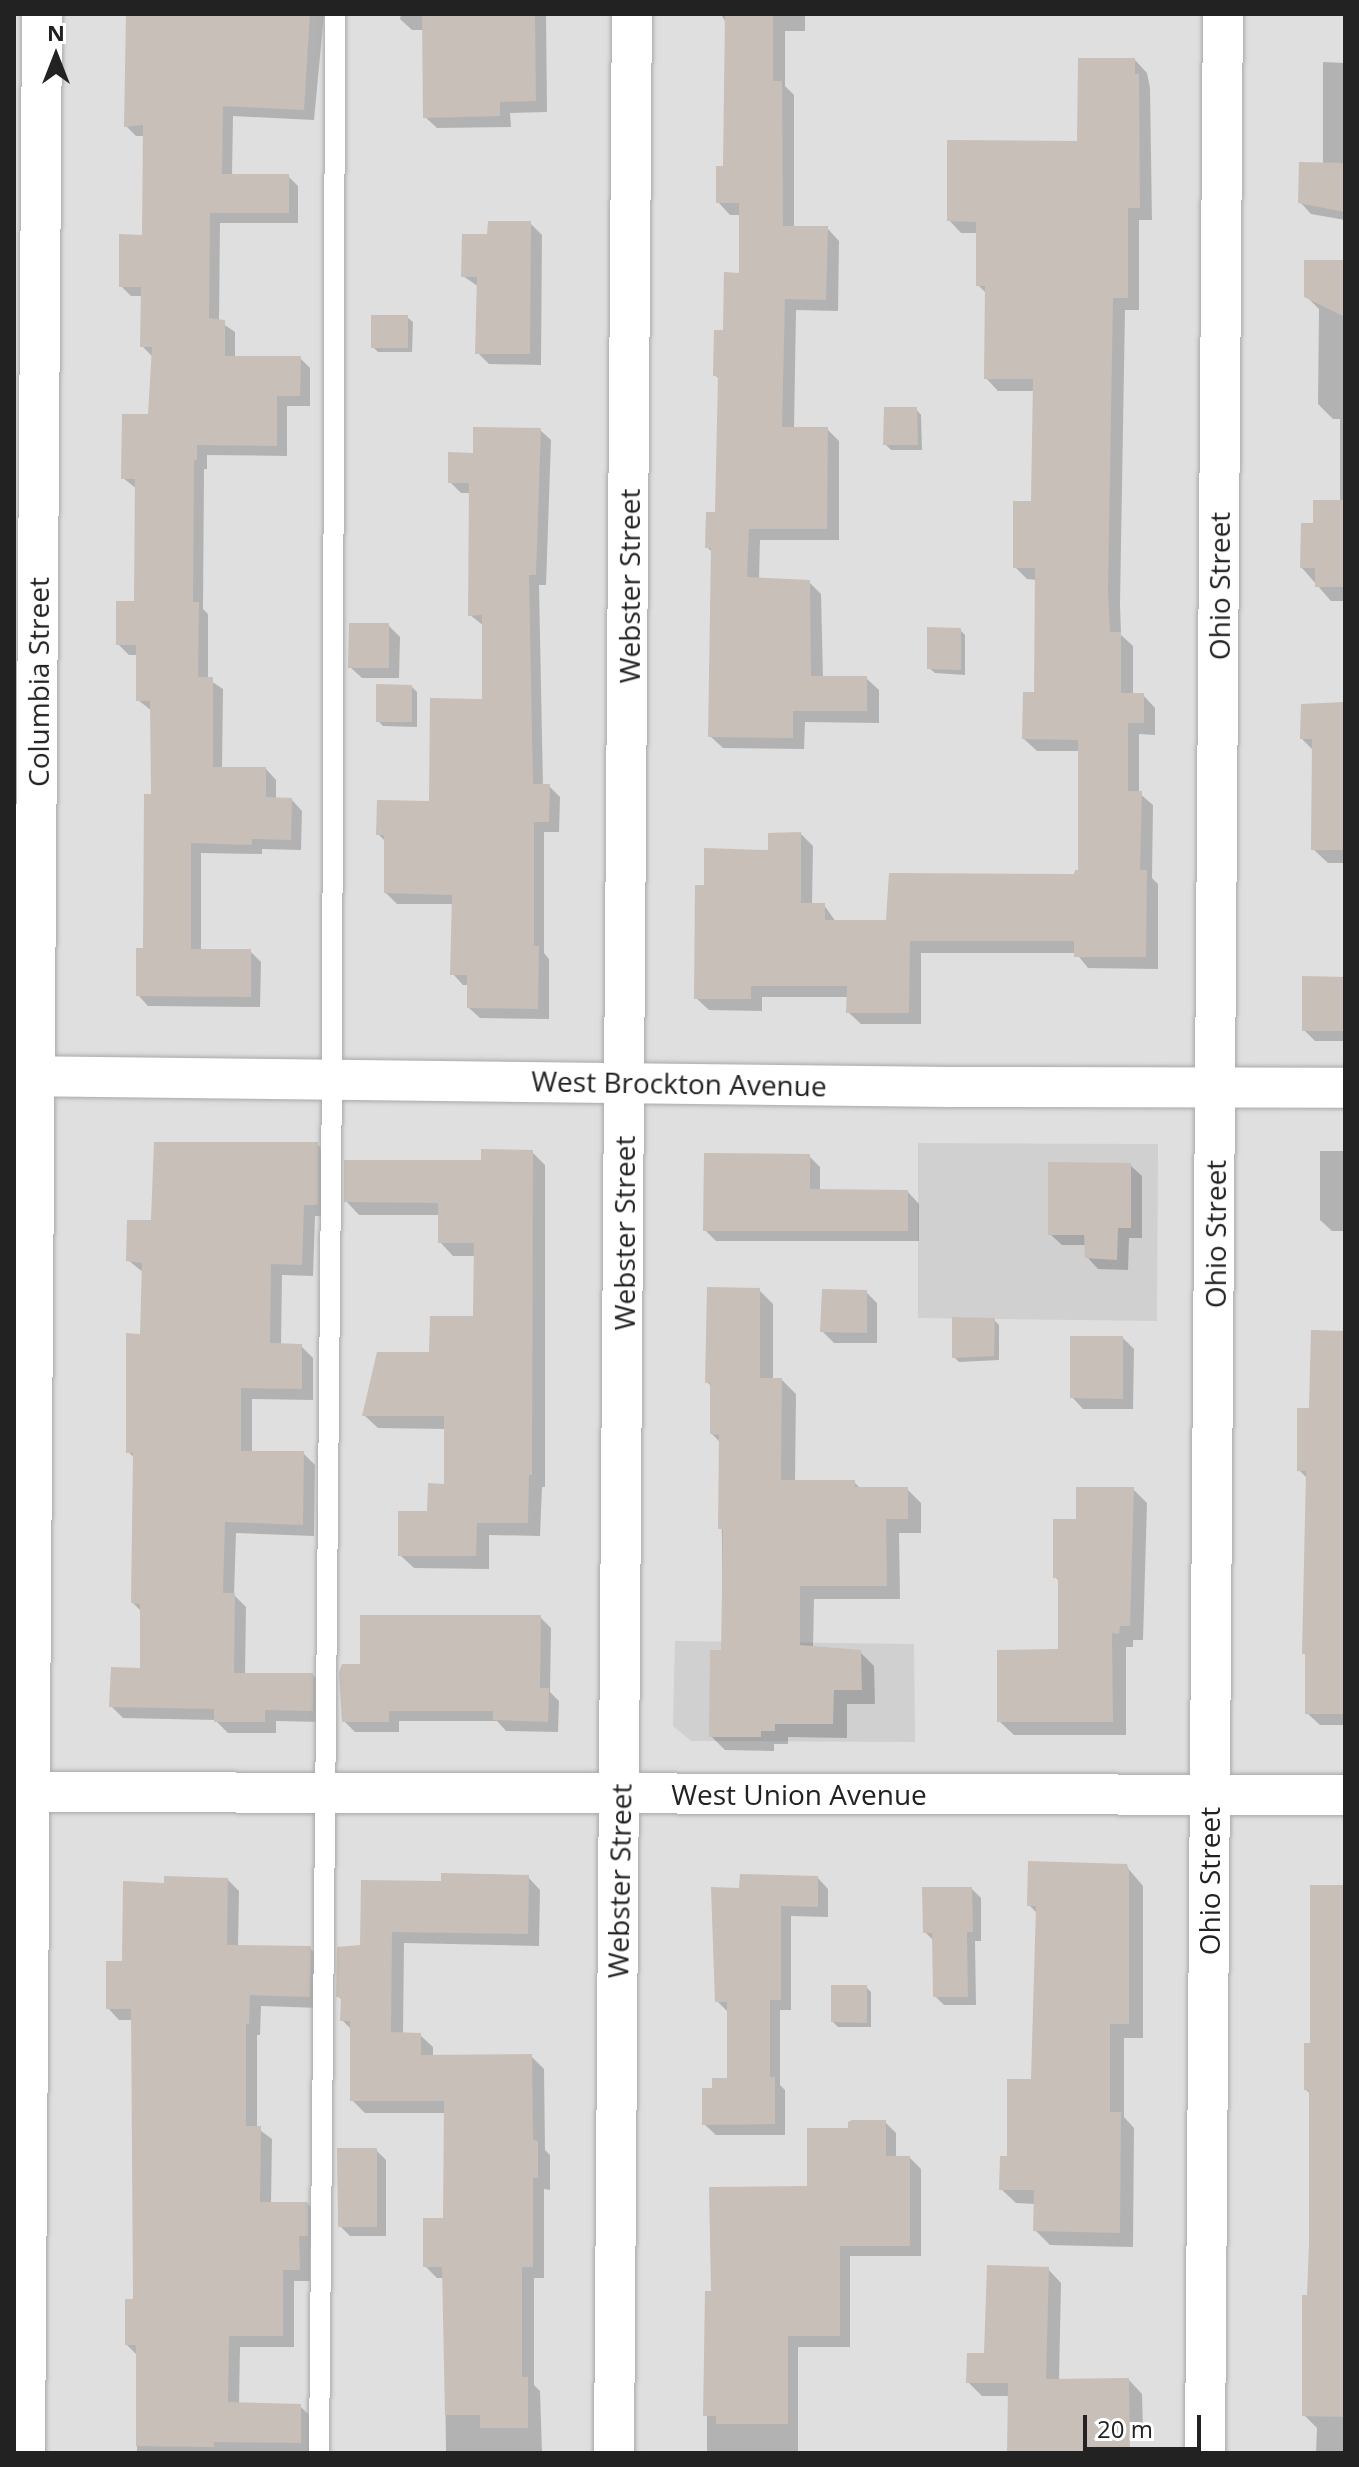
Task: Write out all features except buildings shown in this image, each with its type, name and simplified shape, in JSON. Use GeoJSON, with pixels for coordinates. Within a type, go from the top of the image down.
{"type":"FeatureCollection","features":[{"type":"Feature","properties":{"kind":"street","name":"Columbia Street"},"geometry":{"type":"LineString","coordinates":[[25,2453],[22,1792],[25,1076],[42,14]]}},
{"type":"Feature","properties":{"kind":"street","name":"Webster Street"},"geometry":{"type":"LineString","coordinates":[[614,2453],[632,14]]}},
{"type":"Feature","properties":{"kind":"street","name":"Ohio Street"},"geometry":{"type":"LineString","coordinates":[[1205,2453],[1223,14]]}},
{"type":"Feature","properties":{"kind":"street","name":"West Brockton Avenue"},"geometry":{"type":"LineString","coordinates":[[25,1076],[1345,1088]]}},
{"type":"Feature","properties":{"kind":"street","name":"West Union Avenue"},"geometry":{"type":"LineString","coordinates":[[22,1792],[1345,1795]]}},
{"type":"Feature","properties":{"kind":"lane"},"geometry":{"type":"LineString","coordinates":[[319,2453],[332,1078],[335,14]]}},
{"type":"Feature","properties":{"kind":"shaded area"},"geometry":{"type":"Polygon","coordinates":[[[14,14],[1345,14],[1345,2453],[14,2453],[14,14]]]}},
{"type":"Feature","properties":{"kind":"shaded area"},"geometry":{"type":"Polygon","coordinates":[[[918,1143],[1158,1144],[1157,1321],[918,1318],[918,1143]]]}},
{"type":"Feature","properties":{"kind":"shaded area"},"geometry":{"type":"Polygon","coordinates":[[[675,1641],[914,1644],[915,1742],[691,1741],[673,1726],[675,1641]]]}}]}
